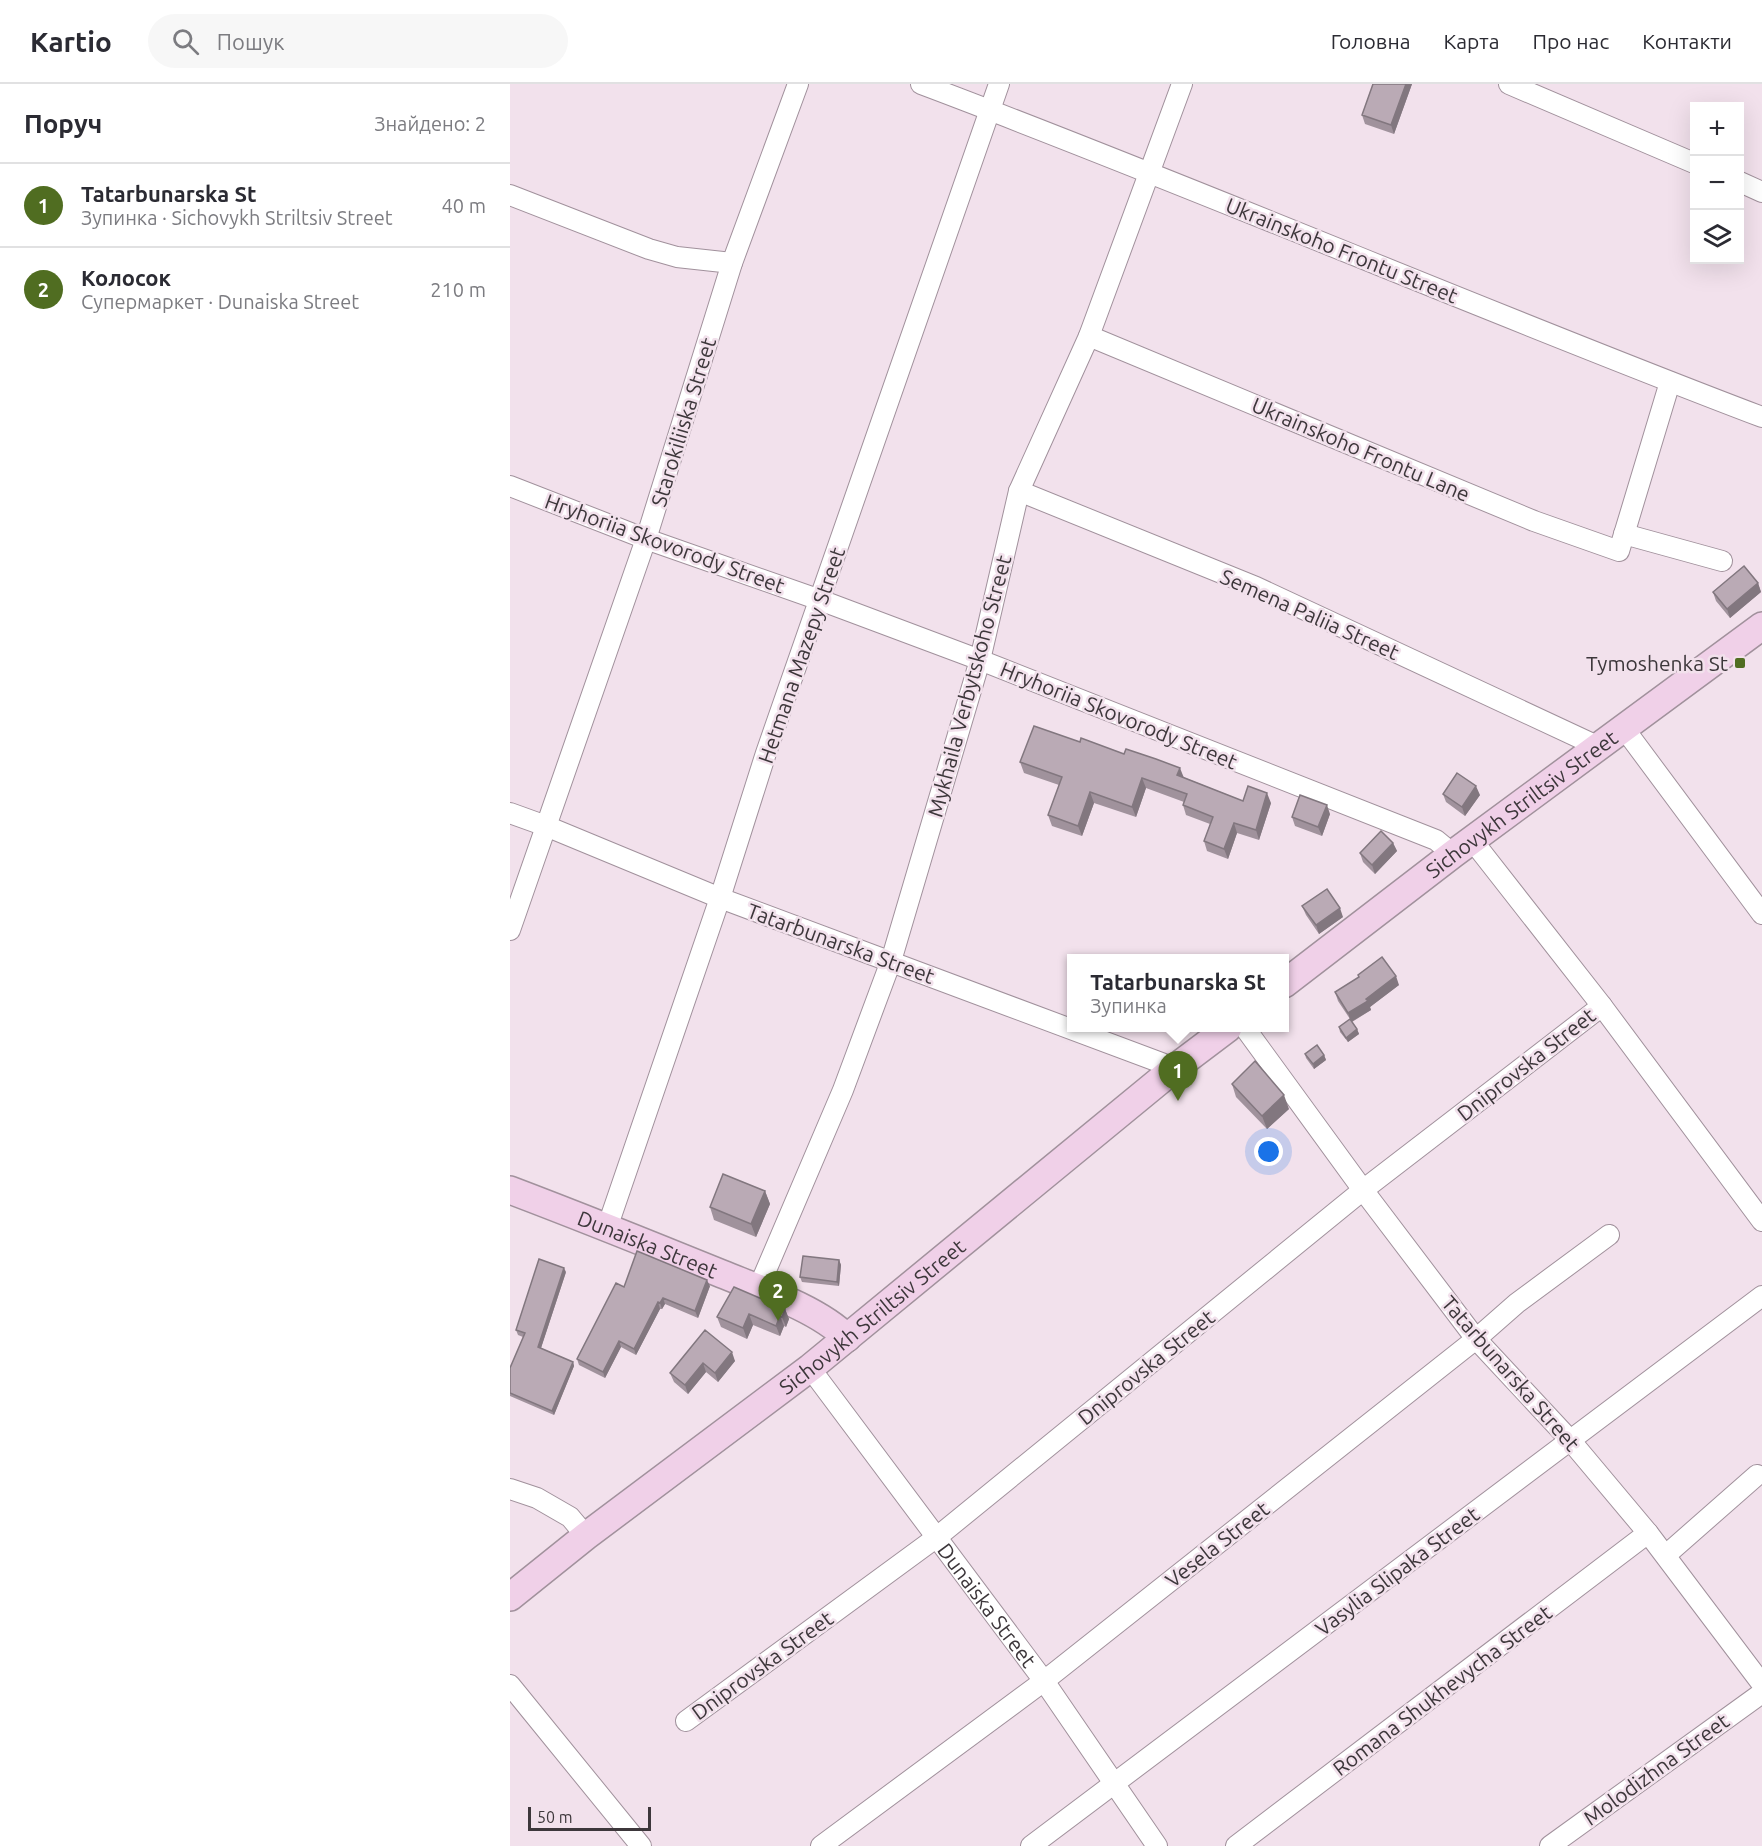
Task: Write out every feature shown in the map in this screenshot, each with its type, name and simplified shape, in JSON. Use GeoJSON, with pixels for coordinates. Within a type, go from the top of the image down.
{"type":"FeatureCollection","features":[{"type":"Feature","properties":{"kind":"main road","name":"Sichovykh Striltsiv Street"},"geometry":{"type":"LineString","coordinates":[[1289,980],[1462,847],[1762,626]]}},
{"type":"Feature","properties":{"kind":"main road","name":"Sichovykh Striltsiv Street"},"geometry":{"type":"LineString","coordinates":[[510,1597],[586,1536],[810,1368],[1175,1068],[1223,1032]]}},
{"type":"Feature","properties":{"kind":"main road","name":"Dunaiska Street"},"geometry":{"type":"LineString","coordinates":[[510,1190],[758,1289],[813,1314],[838,1329],[847,1338]]}},
{"type":"Feature","properties":{"kind":"street","name":"Starokiliiska Street"},"geometry":{"type":"LineString","coordinates":[[510,930],[646,539],[732,263],[798,84]]}},
{"type":"Feature","properties":{"kind":"street","name":"Ukrainskoho Frontu Street"},"geometry":{"type":"LineString","coordinates":[[921,84],[1762,417]]}},
{"type":"Feature","properties":{"kind":"street","name":"Hetmana Mazepy Street"},"geometry":{"type":"LineString","coordinates":[[607,1227],[720,898],[766,753],[999,84]]}},
{"type":"Feature","properties":{"kind":"street","name":"Mykhaila Verbytskoho Street"},"geometry":{"type":"LineString","coordinates":[[758,1289],[843,1090],[891,961],[980,660],[1019,491],[1089,336],[1182,84]]}},
{"type":"Feature","properties":{"kind":"street"},"geometry":{"type":"LineString","coordinates":[[1509,84],[1690,161]]}},
{"type":"Feature","properties":{"kind":"street"},"geometry":{"type":"LineString","coordinates":[[1744,184],[1762,192]]}},
{"type":"Feature","properties":{"kind":"street"},"geometry":{"type":"LineString","coordinates":[[510,195],[649,249],[677,257],[732,263]]}},
{"type":"Feature","properties":{"kind":"street","name":"Ukrainskoho Frontu Lane"},"geometry":{"type":"LineString","coordinates":[[1089,336],[1534,521],[1619,551],[1624,534]]}},
{"type":"Feature","properties":{"kind":"street"},"geometry":{"type":"LineString","coordinates":[[1670,382],[1624,534],[1722,561]]}},
{"type":"Feature","properties":{"kind":"street","name":"Hryhoriia Skovorody Street"},"geometry":{"type":"LineString","coordinates":[[510,486],[646,539],[820,600],[980,660],[1436,840],[1462,847],[1602,1006],[1762,1221]]}},
{"type":"Feature","properties":{"kind":"street","name":"Semena Paliia Street"},"geometry":{"type":"LineString","coordinates":[[1019,491],[1256,587],[1597,746]]}},
{"type":"Feature","properties":{"kind":"street"},"geometry":{"type":"LineString","coordinates":[[1623,727],[1762,914]]}},
{"type":"Feature","properties":{"kind":"street","name":"Tatarbunarska Street"},"geometry":{"type":"LineString","coordinates":[[510,813],[720,898],[1067,1027]]}},
{"type":"Feature","properties":{"kind":"street","name":"Dniprovska Street"},"geometry":{"type":"LineString","coordinates":[[686,1721],[937,1537],[1363,1190],[1602,1006]]}},
{"type":"Feature","properties":{"kind":"street","name":"Tatarbunarska Street"},"geometry":{"type":"LineString","coordinates":[[1079,1032],[1175,1068]]}},
{"type":"Feature","properties":{"kind":"street","name":"Tatarbunarska Street"},"geometry":{"type":"LineString","coordinates":[[1248,1032],[1363,1190],[1476,1339],[1570,1440],[1648,1533],[1762,1684]]}},
{"type":"Feature","properties":{"kind":"street","name":"Vesela Street"},"geometry":{"type":"LineString","coordinates":[[821,1846],[1044,1681],[1476,1339],[1517,1303],[1609,1235]]}},
{"type":"Feature","properties":{"kind":"street","name":"Vasylia Slipaka Street"},"geometry":{"type":"LineString","coordinates":[[1031,1846],[1762,1296]]}},
{"type":"Feature","properties":{"kind":"street","name":"Dunaiska Street"},"geometry":{"type":"LineString","coordinates":[[810,1368],[1044,1681],[1157,1846]]}},
{"type":"Feature","properties":{"kind":"street"},"geometry":{"type":"LineString","coordinates":[[1666,1555],[1757,1474]]}},
{"type":"Feature","properties":{"kind":"street"},"geometry":{"type":"LineString","coordinates":[[510,1489],[537,1498],[570,1517],[586,1536]]}},
{"type":"Feature","properties":{"kind":"street","name":"Romana Shukhevycha Street"},"geometry":{"type":"LineString","coordinates":[[1236,1846],[1648,1533]]}},
{"type":"Feature","properties":{"kind":"street"},"geometry":{"type":"LineString","coordinates":[[510,1685],[641,1846]]}},
{"type":"Feature","properties":{"kind":"street","name":"Molodizhna Street"},"geometry":{"type":"LineString","coordinates":[[1550,1846],[1762,1692]]}},
{"type":"Feature","properties":{"kind":"building"},"geometry":{"type":"Polygon","coordinates":[[[1373,84],[1406,84],[1391,125],[1362,115],[1373,84]]]}},
{"type":"Feature","properties":{"kind":"building"},"geometry":{"type":"Polygon","coordinates":[[[1744,566],[1758,583],[1727,609],[1713,592],[1744,566]]]}},
{"type":"Feature","properties":{"kind":"building"},"geometry":{"type":"Polygon","coordinates":[[[1034,726],[1080,742],[1081,738],[1124,754],[1126,749],[1156,759],[1180,768],[1177,775],[1243,801],[1248,786],[1267,793],[1256,830],[1234,823],[1224,849],[1204,841],[1213,817],[1183,805],[1187,794],[1142,778],[1132,807],[1090,792],[1078,826],[1048,815],[1062,777],[1020,762],[1034,726]]]}},
{"type":"Feature","properties":{"kind":"building"},"geometry":{"type":"Polygon","coordinates":[[[1457,773],[1476,786],[1462,807],[1443,794],[1457,773]]]}},
{"type":"Feature","properties":{"kind":"building"},"geometry":{"type":"Polygon","coordinates":[[[1300,795],[1327,805],[1318,827],[1292,817],[1300,795]]]}},
{"type":"Feature","properties":{"kind":"building"},"geometry":{"type":"Polygon","coordinates":[[[1381,831],[1393,843],[1372,865],[1360,853],[1381,831]]]}},
{"type":"Feature","properties":{"kind":"building"},"geometry":{"type":"Polygon","coordinates":[[[1327,889],[1340,908],[1316,925],[1302,906],[1327,889]]]}},
{"type":"Feature","properties":{"kind":"building"},"geometry":{"type":"Polygon","coordinates":[[[1382,957],[1396,976],[1366,999],[1368,1001],[1348,1013],[1335,992],[1359,977],[1358,975],[1382,957]]]}},
{"type":"Feature","properties":{"kind":"building"},"geometry":{"type":"Polygon","coordinates":[[[1350,1019],[1357,1029],[1346,1038],[1339,1027],[1350,1019]]]}},
{"type":"Feature","properties":{"kind":"building"},"geometry":{"type":"Polygon","coordinates":[[[1317,1045],[1324,1055],[1313,1064],[1305,1054],[1317,1045]]]}},
{"type":"Feature","properties":{"kind":"building"},"geometry":{"type":"Polygon","coordinates":[[[1255,1061],[1284,1095],[1262,1116],[1232,1084],[1255,1061]]]}},
{"type":"Feature","properties":{"kind":"building"},"geometry":{"type":"Polygon","coordinates":[[[723,1174],[765,1191],[751,1224],[710,1207],[723,1174]]]}},
{"type":"Feature","properties":{"kind":"building"},"geometry":{"type":"Polygon","coordinates":[[[637,1251],[707,1280],[695,1311],[663,1298],[660,1303],[658,1302],[634,1349],[619,1341],[603,1372],[577,1359],[616,1283],[624,1287],[637,1251]]]}},
{"type":"Feature","properties":{"kind":"building"},"geometry":{"type":"Polygon","coordinates":[[[803,1256],[839,1260],[837,1282],[800,1277],[803,1256]]]}},
{"type":"Feature","properties":{"kind":"building"},"geometry":{"type":"Polygon","coordinates":[[[539,1259],[564,1268],[538,1347],[573,1362],[552,1411],[510,1393],[510,1368],[525,1333],[516,1330],[539,1259]]]}},
{"type":"Feature","properties":{"kind":"building"},"geometry":{"type":"Polygon","coordinates":[[[734,1287],[785,1309],[776,1326],[749,1314],[743,1328],[717,1317],[734,1287]]]}},
{"type":"Feature","properties":{"kind":"building"},"geometry":{"type":"Polygon","coordinates":[[[705,1330],[732,1352],[715,1373],[703,1363],[685,1385],[670,1373],[705,1330]]]}},
{"type":"Feature","properties":{"kind":"place","name":"Tymoshenka St"},"geometry":{"type":"Point","coordinates":[1740,663]}},
{"type":"Feature","properties":{"kind":"place","name":"Tatarbunarska St"},"geometry":{"type":"Point","coordinates":[1178,1101]}},
{"type":"Feature","properties":{"kind":"place","name":"Колосок"},"geometry":{"type":"Point","coordinates":[778,1321]}}]}
